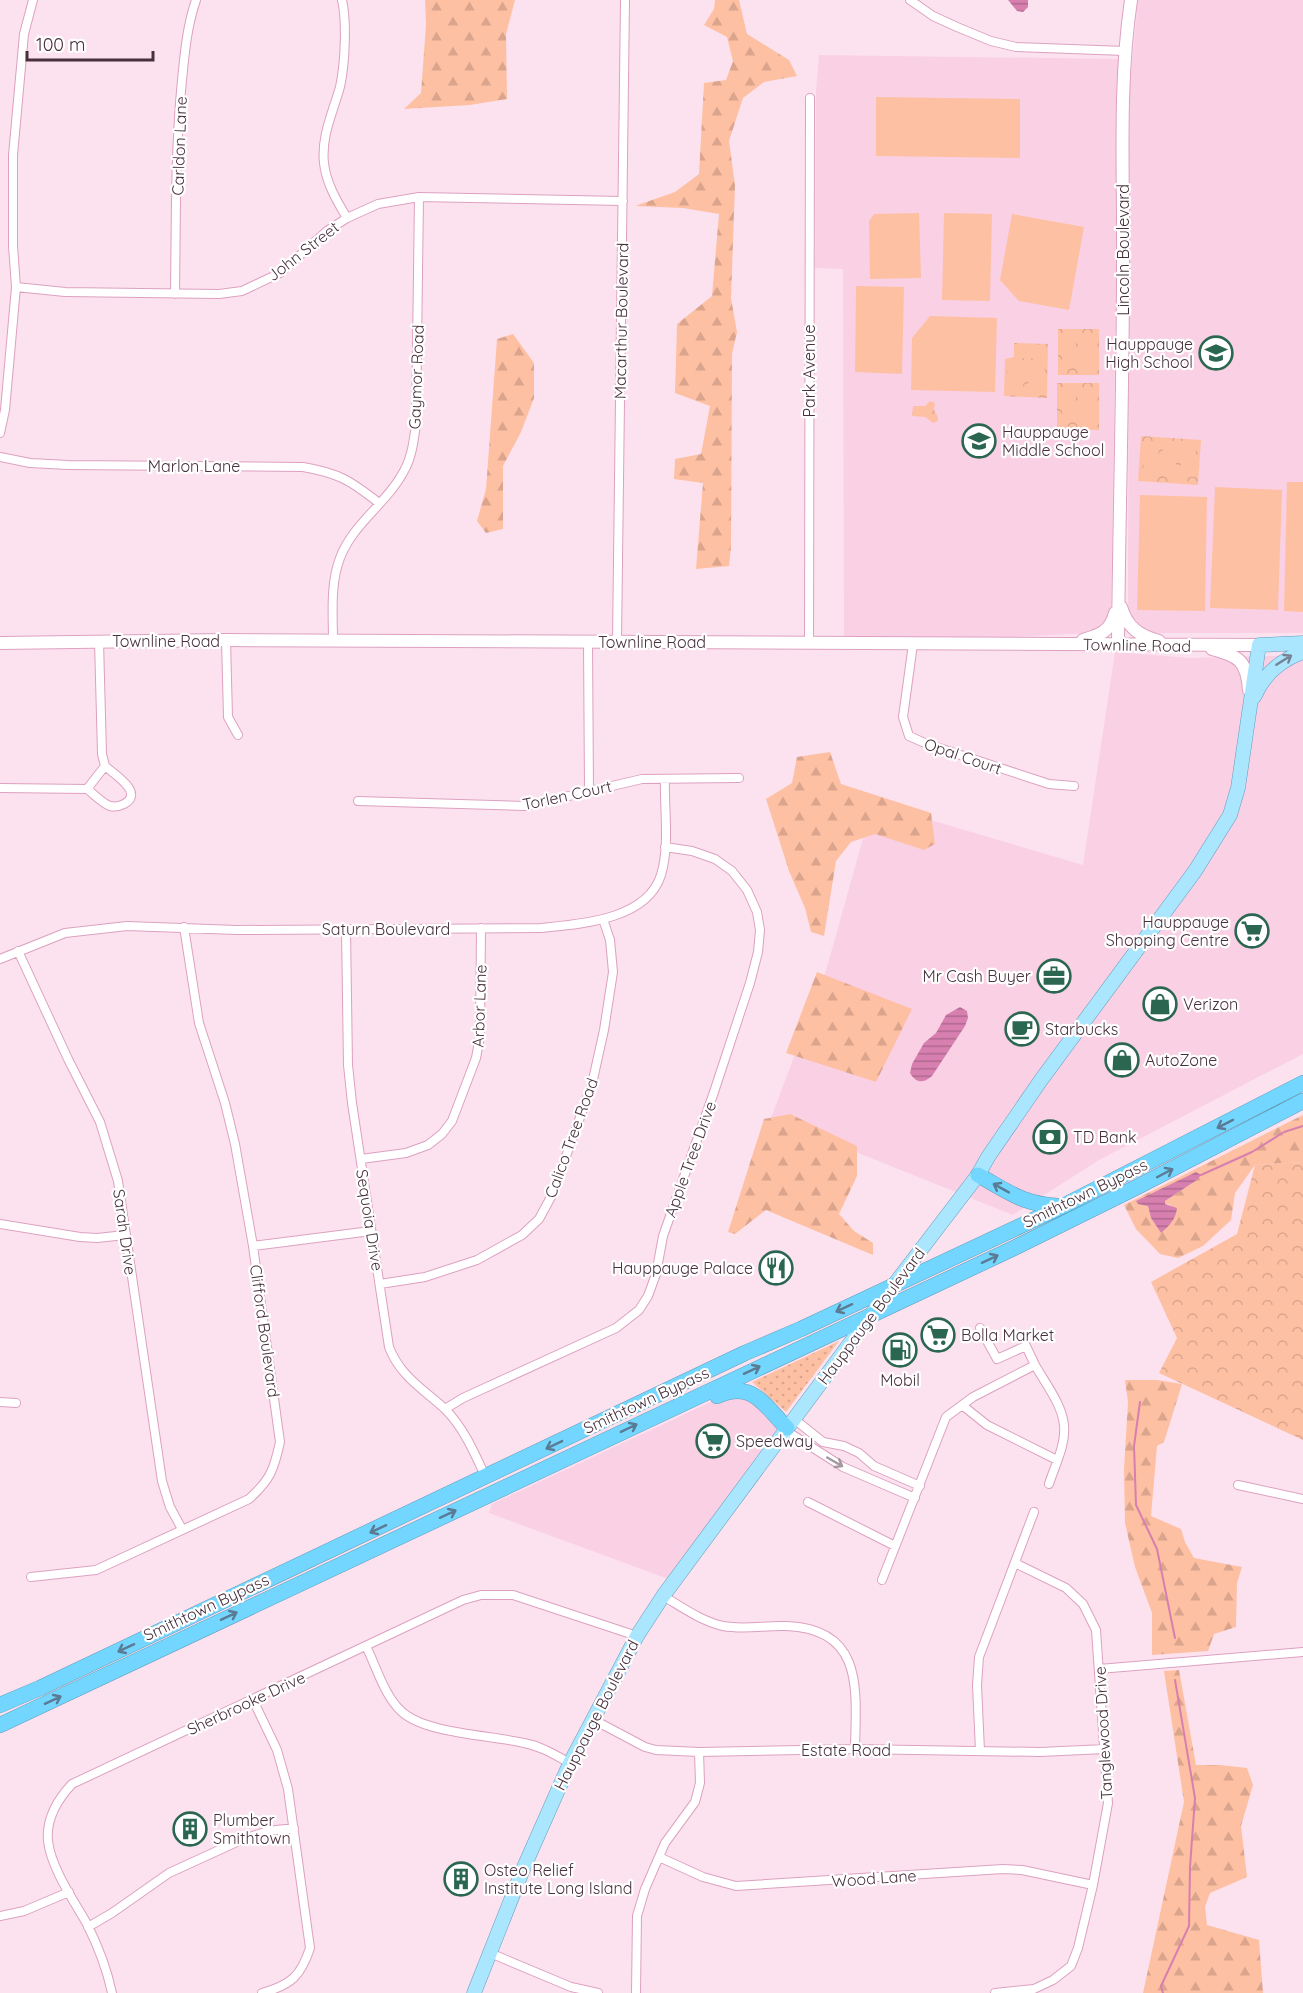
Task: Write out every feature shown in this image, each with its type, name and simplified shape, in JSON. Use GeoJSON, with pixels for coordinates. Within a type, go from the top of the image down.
{"type":"FeatureCollection","features":[{"type":"Feature","properties":{"kind":"highway","name":"Smithtown Bypass"},"geometry":{"type":"LineString","coordinates":[[0,1705],[1063,1206],[1303,1083]]}},
{"type":"Feature","properties":{"kind":"highway","name":"Smithtown Bypass"},"geometry":{"type":"LineString","coordinates":[[0,1725],[1096,1208],[1303,1101]]}},
{"type":"Feature","properties":{"kind":"highway"},"geometry":{"type":"LineString","coordinates":[[978,1175],[1025,1201],[1040,1205],[1063,1206]]}},
{"type":"Feature","properties":{"kind":"highway"},"geometry":{"type":"LineString","coordinates":[[661,1413],[671,1414],[734,1390],[746,1391],[755,1396],[789,1426]]}},
{"type":"Feature","properties":{"kind":"main road","name":"Townline Road"},"geometry":{"type":"LineString","coordinates":[[1259,645],[1303,643]]}},
{"type":"Feature","properties":{"kind":"main road","name":"Hauppauge Boulevard"},"geometry":{"type":"LineString","coordinates":[[474,1993],[544,1819],[570,1763],[637,1636],[663,1596],[871,1315],[978,1175],[1041,1080],[1195,871],[1230,815],[1238,788],[1259,645]]}},
{"type":"Feature","properties":{"kind":"main road"},"geometry":{"type":"LineString","coordinates":[[1249,710],[1266,676],[1279,662],[1303,652]]}},
{"type":"Feature","properties":{"kind":"street"},"geometry":{"type":"LineString","coordinates":[[0,433],[5,410],[16,287],[13,236],[13,155],[24,34],[33,0]]}},
{"type":"Feature","properties":{"kind":"street","name":"Carldon Lane"},"geometry":{"type":"LineString","coordinates":[[175,294],[180,108],[189,19],[196,0]]}},
{"type":"Feature","properties":{"kind":"street"},"geometry":{"type":"LineString","coordinates":[[342,0],[343,64],[340,85],[327,129],[324,163],[335,198],[347,218]]}},
{"type":"Feature","properties":{"kind":"street","name":"Macarthur Boulevard"},"geometry":{"type":"LineString","coordinates":[[617,641],[625,0]]}},
{"type":"Feature","properties":{"kind":"street"},"geometry":{"type":"LineString","coordinates":[[909,0],[933,16],[957,27],[1008,45],[1125,51]]}},
{"type":"Feature","properties":{"kind":"street","name":"Lincoln Boulevard"},"geometry":{"type":"LineString","coordinates":[[1118,644],[1123,355],[1123,93],[1131,0]]}},
{"type":"Feature","properties":{"kind":"street","name":"Park Avenue"},"geometry":{"type":"LineString","coordinates":[[809,644],[810,98]]}},
{"type":"Feature","properties":{"kind":"street","name":"John Street"},"geometry":{"type":"LineString","coordinates":[[16,287],[65,292],[175,294],[219,294],[242,291],[280,273],[327,231],[347,218],[378,204],[419,197],[623,201]]}},
{"type":"Feature","properties":{"kind":"street","name":"Gaymor Road"},"geometry":{"type":"LineString","coordinates":[[333,641],[334,582],[339,560],[349,540],[405,469],[413,445],[416,424],[419,197]]}},
{"type":"Feature","properties":{"kind":"street","name":"Marlon Lane"},"geometry":{"type":"LineString","coordinates":[[0,457],[68,465],[303,467],[339,475],[354,483],[379,503]]}},
{"type":"Feature","properties":{"kind":"street"},"geometry":{"type":"LineString","coordinates":[[1068,644],[1100,635],[1108,630],[1113,621],[1118,594]]}},
{"type":"Feature","properties":{"kind":"street"},"geometry":{"type":"LineString","coordinates":[[1118,594],[1121,610],[1130,627],[1149,639],[1170,645]]}},
{"type":"Feature","properties":{"kind":"street"},"geometry":{"type":"LineString","coordinates":[[226,640],[228,717],[238,735]]}},
{"type":"Feature","properties":{"kind":"street","name":"Townline Road"},"geometry":{"type":"LineString","coordinates":[[0,643],[226,640],[1259,645]]}},
{"type":"Feature","properties":{"kind":"street"},"geometry":{"type":"LineString","coordinates":[[0,788],[87,789],[111,806],[120,806],[128,802],[131,794],[129,786],[105,766],[102,754],[99,641]]}},
{"type":"Feature","properties":{"kind":"street"},"geometry":{"type":"LineString","coordinates":[[588,642],[589,791]]}},
{"type":"Feature","properties":{"kind":"street","name":"Opal Court"},"geometry":{"type":"LineString","coordinates":[[913,644],[903,717],[909,736],[1049,784],[1074,786]]}},
{"type":"Feature","properties":{"kind":"street"},"geometry":{"type":"LineString","coordinates":[[1199,645],[1235,656],[1243,662],[1248,674],[1249,710]]}},
{"type":"Feature","properties":{"kind":"street"},"geometry":{"type":"LineString","coordinates":[[87,789],[105,766]]}},
{"type":"Feature","properties":{"kind":"street","name":"Torlen Court"},"geometry":{"type":"LineString","coordinates":[[358,801],[526,806],[642,779],[739,778]]}},
{"type":"Feature","properties":{"kind":"street","name":"Saturn Boulevard"},"geometry":{"type":"LineString","coordinates":[[0,960],[18,951],[77,931],[127,926],[237,930],[541,928],[603,919],[632,909],[654,891],[661,874],[665,847],[665,779]]}},
{"type":"Feature","properties":{"kind":"street","name":"Apple Tree Drive"},"geometry":{"type":"LineString","coordinates":[[445,1409],[463,1398],[616,1328],[639,1310],[657,1274],[663,1236],[750,983],[758,952],[760,930],[757,912],[747,890],[732,871],[715,859],[692,851],[665,847]]}},
{"type":"Feature","properties":{"kind":"street","name":"Calico Tree Road"},"geometry":{"type":"LineString","coordinates":[[380,1284],[425,1277],[477,1260],[522,1235],[539,1219],[552,1194],[592,1084],[602,1041],[613,972],[610,940],[603,919]]}},
{"type":"Feature","properties":{"kind":"street","name":"Clifford Boulevard"},"geometry":{"type":"LineString","coordinates":[[31,1577],[96,1570],[249,1499],[265,1485],[274,1466],[279,1442],[253,1246],[235,1144],[225,1103],[199,1023],[184,927]]}},
{"type":"Feature","properties":{"kind":"street","name":"Arbor Lane"},"geometry":{"type":"LineString","coordinates":[[361,1159],[406,1153],[428,1145],[442,1134],[452,1121],[476,1058],[480,1036],[481,928]]}},
{"type":"Feature","properties":{"kind":"street","name":"Sequoia Drive"},"geometry":{"type":"LineString","coordinates":[[346,929],[348,1065],[389,1347],[394,1360],[405,1375],[445,1409],[459,1425],[486,1478]]}},
{"type":"Feature","properties":{"kind":"street","name":"Sarah Drive"},"geometry":{"type":"LineString","coordinates":[[18,951],[100,1122],[118,1180],[162,1480],[170,1507],[182,1529]]}},
{"type":"Feature","properties":{"kind":"street"},"geometry":{"type":"LineString","coordinates":[[0,1224],[80,1237],[125,1235]]}},
{"type":"Feature","properties":{"kind":"street"},"geometry":{"type":"LineString","coordinates":[[253,1246],[371,1231]]}},
{"type":"Feature","properties":{"kind":"street"},"geometry":{"type":"LineString","coordinates":[[980,1328],[997,1359],[1026,1346],[1057,1405],[1064,1424],[1063,1444],[1049,1484]]}},
{"type":"Feature","properties":{"kind":"street"},"geometry":{"type":"LineString","coordinates":[[882,1580],[946,1417],[973,1397],[1035,1365]]}},
{"type":"Feature","properties":{"kind":"street"},"geometry":{"type":"LineString","coordinates":[[0,1402],[16,1403]]}},
{"type":"Feature","properties":{"kind":"street"},"geometry":{"type":"LineString","coordinates":[[962,1406],[987,1425],[1057,1460]]}},
{"type":"Feature","properties":{"kind":"street"},"geometry":{"type":"LineString","coordinates":[[789,1426],[823,1442],[844,1446],[864,1457],[874,1466],[920,1486]]}},
{"type":"Feature","properties":{"kind":"street"},"geometry":{"type":"LineString","coordinates":[[789,1426],[819,1453],[855,1472],[915,1498]]}},
{"type":"Feature","properties":{"kind":"street"},"geometry":{"type":"LineString","coordinates":[[855,1472],[864,1457]]}},
{"type":"Feature","properties":{"kind":"street"},"geometry":{"type":"LineString","coordinates":[[1238,1485],[1303,1499]]}},
{"type":"Feature","properties":{"kind":"street"},"geometry":{"type":"LineString","coordinates":[[808,1502],[895,1546]]}},
{"type":"Feature","properties":{"kind":"street"},"geometry":{"type":"LineString","coordinates":[[980,1751],[977,1685],[979,1657],[1034,1512]]}},
{"type":"Feature","properties":{"kind":"street","name":"Tanglewood Drive"},"geometry":{"type":"LineString","coordinates":[[995,1993],[1034,1989],[1053,1980],[1071,1966],[1078,1948],[1093,1885],[1108,1803],[1096,1630],[1083,1604],[1066,1588],[1015,1563]]}},
{"type":"Feature","properties":{"kind":"street","name":"Sherbrooke Drive"},"geometry":{"type":"LineString","coordinates":[[112,1993],[105,1965],[51,1854],[48,1840],[54,1808],[72,1784],[463,1600],[481,1595],[513,1595],[637,1636]]}},
{"type":"Feature","properties":{"kind":"street"},"geometry":{"type":"LineString","coordinates":[[663,1596],[703,1620],[725,1626],[748,1628],[789,1626],[813,1631],[832,1639],[842,1648],[850,1662],[855,1684],[855,1749]]}},
{"type":"Feature","properties":{"kind":"street"},"geometry":{"type":"LineString","coordinates":[[366,1646],[400,1710],[417,1721],[440,1728],[544,1748],[570,1763]]}},
{"type":"Feature","properties":{"kind":"street"},"geometry":{"type":"LineString","coordinates":[[1099,1669],[1303,1652]]}},
{"type":"Feature","properties":{"kind":"street"},"geometry":{"type":"LineString","coordinates":[[253,1700],[277,1750],[288,1789],[310,1948],[305,1964],[296,1977],[282,1987],[262,1993]]}},
{"type":"Feature","properties":{"kind":"street","name":"Estate Road"},"geometry":{"type":"LineString","coordinates":[[594,1720],[645,1747],[656,1750],[699,1752],[855,1749],[1040,1752],[1105,1749]]}},
{"type":"Feature","properties":{"kind":"street"},"geometry":{"type":"LineString","coordinates":[[636,1993],[637,1916],[645,1889],[659,1857],[675,1827],[695,1802],[700,1783],[699,1752]]}},
{"type":"Feature","properties":{"kind":"street"},"geometry":{"type":"LineString","coordinates":[[88,1927],[169,1873],[241,1840],[268,1831],[294,1828]]}},
{"type":"Feature","properties":{"kind":"street","name":"Wood Lane"},"geometry":{"type":"LineString","coordinates":[[659,1857],[703,1877],[736,1886],[1003,1869],[1022,1870],[1093,1885]]}},
{"type":"Feature","properties":{"kind":"street"},"geometry":{"type":"LineString","coordinates":[[0,1916],[24,1911],[69,1892]]}},
{"type":"Feature","properties":{"kind":"street"},"geometry":{"type":"LineString","coordinates":[[490,1953],[571,1987],[597,1993]]}},
{"type":"Feature","properties":{"kind":"shaded area"},"geometry":{"type":"Polygon","coordinates":[[[1008,0],[1028,0],[1028,7],[1023,12],[1017,11],[1008,0]]]}},
{"type":"Feature","properties":{"kind":"shaded area","name":"Hauppauge High School"},"geometry":{"type":"Polygon","coordinates":[[[1138,0],[1303,0],[1303,633],[1148,633],[1134,627],[1128,611],[1129,95],[1138,0]]]}},
{"type":"Feature","properties":{"kind":"shaded area","name":"Hauppauge Middle School"},"geometry":{"type":"Polygon","coordinates":[[[819,55],[1120,59],[1111,612],[1106,627],[1091,633],[991,638],[844,637],[843,269],[815,268],[816,91],[819,55]]]}},
{"type":"Feature","properties":{"kind":"shaded area"},"geometry":{"type":"Polygon","coordinates":[[[1115,652],[1190,658],[1303,655],[1303,1054],[1099,1160],[1013,1215],[771,1118],[825,974],[873,803],[1083,865],[1115,652]]]}},
{"type":"Feature","properties":{"kind":"shaded area"},"geometry":{"type":"Polygon","coordinates":[[[960,1007],[967,1011],[968,1018],[965,1026],[932,1076],[923,1081],[915,1079],[910,1073],[912,1064],[924,1043],[936,1033],[946,1015],[960,1007]]]}},
{"type":"Feature","properties":{"kind":"shaded area"},"geometry":{"type":"Polygon","coordinates":[[[1196,1172],[1201,1175],[1197,1180],[1165,1201],[1165,1204],[1177,1208],[1172,1222],[1161,1233],[1151,1218],[1148,1206],[1138,1204],[1136,1201],[1196,1172]]]}},
{"type":"Feature","properties":{"kind":"shaded area"},"geometry":{"type":"Polygon","coordinates":[[[728,1394],[747,1397],[780,1426],[671,1580],[489,1513],[492,1504],[728,1394]]]}},
{"type":"Feature","properties":{"kind":"green space"},"geometry":{"type":"Polygon","coordinates":[[[425,0],[515,0],[506,34],[507,99],[470,105],[404,109],[421,93],[426,25],[425,0]]]}},
{"type":"Feature","properties":{"kind":"green space"},"geometry":{"type":"Polygon","coordinates":[[[715,0],[739,0],[747,34],[789,60],[797,76],[764,82],[743,98],[729,141],[735,185],[731,298],[737,332],[732,354],[731,546],[729,566],[696,569],[703,483],[674,479],[675,459],[701,454],[710,406],[675,393],[677,324],[712,296],[719,214],[683,208],[635,206],[675,192],[699,174],[704,83],[726,80],[733,61],[727,37],[704,25],[714,9],[715,0]]]}},
{"type":"Feature","properties":{"kind":"green space"},"geometry":{"type":"Polygon","coordinates":[[[876,97],[1020,99],[1020,158],[876,156],[876,97]]]}},
{"type":"Feature","properties":{"kind":"green space"},"geometry":{"type":"Polygon","coordinates":[[[919,213],[921,278],[870,279],[869,221],[874,214],[919,213]]]}},
{"type":"Feature","properties":{"kind":"green space"},"geometry":{"type":"Polygon","coordinates":[[[944,213],[992,214],[990,301],[942,300],[944,213]]]}},
{"type":"Feature","properties":{"kind":"green space"},"geometry":{"type":"Polygon","coordinates":[[[1012,214],[1084,227],[1069,310],[1019,301],[1000,280],[1012,214]]]}},
{"type":"Feature","properties":{"kind":"green space"},"geometry":{"type":"Polygon","coordinates":[[[856,286],[904,287],[902,374],[855,372],[856,286]]]}},
{"type":"Feature","properties":{"kind":"green space"},"geometry":{"type":"Polygon","coordinates":[[[930,316],[997,318],[995,392],[911,390],[912,338],[930,316]]]}},
{"type":"Feature","properties":{"kind":"green space"},"geometry":{"type":"Polygon","coordinates":[[[1058,329],[1099,329],[1099,375],[1058,375],[1058,329]]]}},
{"type":"Feature","properties":{"kind":"green space"},"geometry":{"type":"Polygon","coordinates":[[[513,334],[534,363],[534,398],[521,432],[503,466],[503,529],[486,533],[477,521],[486,489],[497,339],[513,334]]]}},
{"type":"Feature","properties":{"kind":"green space"},"geometry":{"type":"Polygon","coordinates":[[[1062,336],[1076,336],[1076,366],[1062,366],[1062,336]]]}},
{"type":"Feature","properties":{"kind":"green space"},"geometry":{"type":"Polygon","coordinates":[[[1081,337],[1095,337],[1095,367],[1081,367],[1081,337]]]}},
{"type":"Feature","properties":{"kind":"green space"},"geometry":{"type":"Polygon","coordinates":[[[1014,343],[1048,344],[1047,398],[1004,396],[1005,359],[1014,357],[1014,343]]]}},
{"type":"Feature","properties":{"kind":"green space"},"geometry":{"type":"Polygon","coordinates":[[[1016,344],[1045,345],[1044,359],[1016,358],[1016,344]]]}},
{"type":"Feature","properties":{"kind":"green space"},"geometry":{"type":"Polygon","coordinates":[[[1008,361],[1024,361],[1023,394],[1007,394],[1008,361]]]}},
{"type":"Feature","properties":{"kind":"green space"},"geometry":{"type":"Polygon","coordinates":[[[1029,361],[1045,361],[1044,395],[1028,395],[1029,361]]]}},
{"type":"Feature","properties":{"kind":"green space"},"geometry":{"type":"Polygon","coordinates":[[[1057,383],[1099,383],[1099,430],[1057,430],[1057,383]]]}},
{"type":"Feature","properties":{"kind":"green space"},"geometry":{"type":"Polygon","coordinates":[[[1062,392],[1076,392],[1076,422],[1062,422],[1062,392]]]}},
{"type":"Feature","properties":{"kind":"green space"},"geometry":{"type":"Polygon","coordinates":[[[1080,392],[1094,392],[1094,422],[1080,422],[1080,392]]]}},
{"type":"Feature","properties":{"kind":"green space"},"geometry":{"type":"Polygon","coordinates":[[[930,401],[935,403],[934,410],[938,421],[933,423],[925,417],[912,416],[913,406],[925,406],[930,401]]]}},
{"type":"Feature","properties":{"kind":"green space"},"geometry":{"type":"Polygon","coordinates":[[[1141,436],[1201,440],[1198,485],[1138,481],[1141,436]]]}},
{"type":"Feature","properties":{"kind":"green space"},"geometry":{"type":"Polygon","coordinates":[[[1145,444],[1159,445],[1157,475],[1143,474],[1145,444]]]}},
{"type":"Feature","properties":{"kind":"green space"},"geometry":{"type":"Polygon","coordinates":[[[1163,445],[1177,446],[1175,476],[1161,475],[1163,445]]]}},
{"type":"Feature","properties":{"kind":"green space"},"geometry":{"type":"Polygon","coordinates":[[[1182,447],[1196,448],[1194,477],[1180,476],[1182,447]]]}},
{"type":"Feature","properties":{"kind":"green space"},"geometry":{"type":"Polygon","coordinates":[[[1287,482],[1303,482],[1303,612],[1284,611],[1287,482]]]}},
{"type":"Feature","properties":{"kind":"green space"},"geometry":{"type":"Polygon","coordinates":[[[1215,487],[1282,490],[1278,610],[1210,608],[1215,487]]]}},
{"type":"Feature","properties":{"kind":"green space"},"geometry":{"type":"Polygon","coordinates":[[[1140,495],[1207,497],[1205,611],[1137,610],[1140,495]]]}},
{"type":"Feature","properties":{"kind":"green space"},"geometry":{"type":"Polygon","coordinates":[[[830,752],[841,784],[931,813],[935,844],[924,850],[875,834],[851,842],[836,861],[824,936],[811,932],[805,908],[789,871],[766,799],[792,783],[797,757],[830,752]]]}},
{"type":"Feature","properties":{"kind":"green space"},"geometry":{"type":"Polygon","coordinates":[[[817,972],[912,1009],[876,1082],[786,1053],[817,972]]]}},
{"type":"Feature","properties":{"kind":"green space"},"geometry":{"type":"Polygon","coordinates":[[[790,1114],[857,1146],[857,1176],[839,1214],[854,1231],[873,1243],[873,1255],[766,1210],[735,1234],[728,1232],[764,1119],[790,1114]]]}},
{"type":"Feature","properties":{"kind":"green space"},"geometry":{"type":"Polygon","coordinates":[[[1303,1115],[1303,1162],[1255,1165],[1235,1193],[1231,1220],[1203,1246],[1178,1258],[1160,1254],[1136,1229],[1124,1205],[1303,1115]],[[1197,1180],[1148,1206],[1151,1218],[1161,1233],[1170,1223],[1171,1205],[1165,1204],[1165,1201],[1197,1180]]]}},
{"type":"Feature","properties":{"kind":"green space"},"geometry":{"type":"Polygon","coordinates":[[[1303,1162],[1303,1440],[1159,1373],[1177,1338],[1151,1282],[1237,1234],[1255,1165],[1303,1162]]]}},
{"type":"Feature","properties":{"kind":"green space"},"geometry":{"type":"Polygon","coordinates":[[[839,1341],[786,1412],[752,1382],[839,1341]]]}},
{"type":"Feature","properties":{"kind":"green space"},"geometry":{"type":"Polygon","coordinates":[[[1125,1380],[1157,1380],[1182,1384],[1164,1442],[1157,1446],[1151,1516],[1181,1529],[1194,1558],[1242,1567],[1237,1583],[1236,1627],[1214,1634],[1208,1651],[1152,1655],[1152,1613],[1135,1567],[1125,1523],[1124,1469],[1128,1402],[1125,1380]]]}},
{"type":"Feature","properties":{"kind":"green space"},"geometry":{"type":"Polygon","coordinates":[[[1179,1670],[1196,1765],[1247,1768],[1253,1785],[1241,1826],[1247,1877],[1210,1893],[1205,1907],[1207,1925],[1259,1940],[1263,1993],[1143,1993],[1184,1802],[1164,1671],[1179,1670]]]}},
{"type":"Feature","properties":{"kind":"waterway"},"geometry":{"type":"LineString","coordinates":[[1201,1175],[1252,1152],[1284,1132],[1303,1126]]}},
{"type":"Feature","properties":{"kind":"waterway"},"geometry":{"type":"LineString","coordinates":[[1140,1402],[1134,1446],[1136,1505],[1157,1549],[1175,1638]]}},
{"type":"Feature","properties":{"kind":"waterway"},"geometry":{"type":"LineString","coordinates":[[1163,1993],[1161,1986],[1189,1926],[1195,1798],[1175,1680]]}},
{"type":"Feature","properties":{"kind":"place","name":"Hauppauge High School"},"geometry":{"type":"Point","coordinates":[1216,353]}},
{"type":"Feature","properties":{"kind":"place","name":"Hauppauge Middle School"},"geometry":{"type":"Point","coordinates":[979,441]}},
{"type":"Feature","properties":{"kind":"place","name":"Hauppauge Shopping Centre"},"geometry":{"type":"Point","coordinates":[1252,931]}},
{"type":"Feature","properties":{"kind":"place","name":"Mr Cash Buyer"},"geometry":{"type":"Point","coordinates":[1054,976]}},
{"type":"Feature","properties":{"kind":"place","name":"Verizon"},"geometry":{"type":"Point","coordinates":[1160,1004]}},
{"type":"Feature","properties":{"kind":"place","name":"Starbucks"},"geometry":{"type":"Point","coordinates":[1022,1029]}},
{"type":"Feature","properties":{"kind":"place","name":"AutoZone"},"geometry":{"type":"Point","coordinates":[1122,1060]}},
{"type":"Feature","properties":{"kind":"place","name":"TD Bank"},"geometry":{"type":"Point","coordinates":[1050,1137]}},
{"type":"Feature","properties":{"kind":"place","name":"Hauppauge Palace"},"geometry":{"type":"Point","coordinates":[776,1268]}},
{"type":"Feature","properties":{"kind":"place","name":"Bolla Market"},"geometry":{"type":"Point","coordinates":[938,1335]}},
{"type":"Feature","properties":{"kind":"place","name":"Mobil"},"geometry":{"type":"Point","coordinates":[900,1350]}},
{"type":"Feature","properties":{"kind":"place","name":"Speedway"},"geometry":{"type":"Point","coordinates":[713,1441]}},
{"type":"Feature","properties":{"kind":"place","name":"Plumber Smithtown"},"geometry":{"type":"Point","coordinates":[190,1829]}},
{"type":"Feature","properties":{"kind":"place","name":"Osteo Relief Institute Long Island"},"geometry":{"type":"Point","coordinates":[461,1879]}}]}
